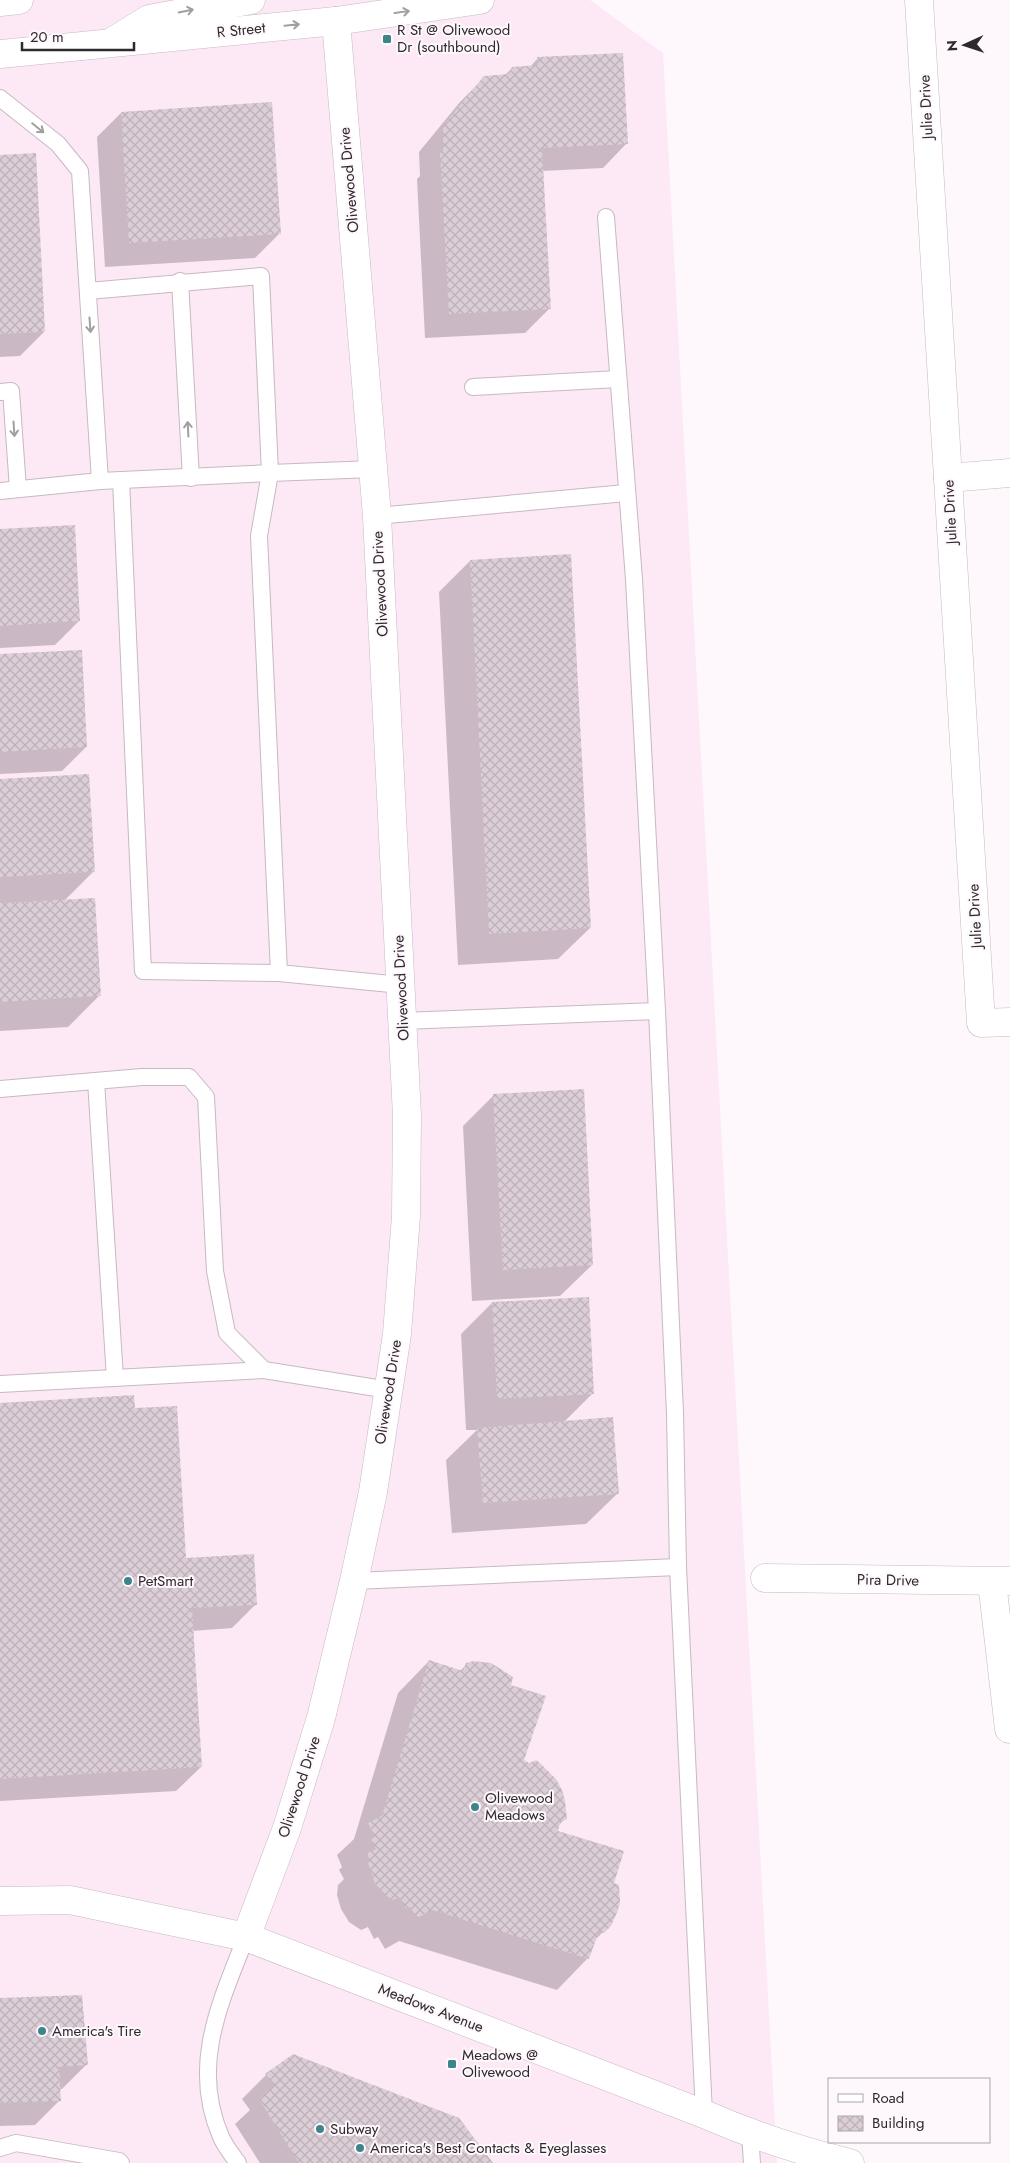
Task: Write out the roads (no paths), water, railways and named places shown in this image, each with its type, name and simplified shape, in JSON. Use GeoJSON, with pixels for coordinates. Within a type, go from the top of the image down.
{"type":"FeatureCollection","features":[{"type":"Feature","properties":{"kind":"street"},"geometry":{"type":"LineString","coordinates":[[0,2],[19,0]]}},
{"type":"Feature","properties":{"kind":"street"},"geometry":{"type":"LineString","coordinates":[[110,43],[149,19],[251,0]]}},
{"type":"Feature","properties":{"kind":"street"},"geometry":{"type":"LineString","coordinates":[[336,21],[368,0]]}},
{"type":"Feature","properties":{"kind":"street","name":"R Street"},"geometry":{"type":"LineString","coordinates":[[0,54],[336,21],[480,0]]}},
{"type":"Feature","properties":{"kind":"street","name":"Julie Drive"},"geometry":{"type":"LineString","coordinates":[[920,0],[981,1023],[1010,1022]]}},
{"type":"Feature","properties":{"kind":"street","name":"Olivewood Drive"},"geometry":{"type":"LineString","coordinates":[[246,1937],[287,1828],[321,1718],[354,1581],[373,1492],[397,1334],[406,1216],[407,1116],[377,516],[336,21]]}},
{"type":"Feature","properties":{"kind":"street"},"geometry":{"type":"LineString","coordinates":[[948,478],[1010,473]]}},
{"type":"Feature","properties":{"kind":"street","name":"Pira Drive"},"geometry":{"type":"LineString","coordinates":[[765,1578],[1001,1581]]}},
{"type":"Feature","properties":{"kind":"street"},"geometry":{"type":"LineString","coordinates":[[1001,1581],[1009,1729]]}},
{"type":"Feature","properties":{"kind":"street","name":"Meadows Avenue"},"geometry":{"type":"LineString","coordinates":[[0,1901],[70,1900],[246,1937],[704,2114],[750,2134],[820,2156],[850,2163]]}},
{"type":"Feature","properties":{"kind":"lane"},"geometry":{"type":"LineString","coordinates":[[0,98],[58,144],[80,171],[100,481]]}},
{"type":"Feature","properties":{"kind":"lane"},"geometry":{"type":"LineString","coordinates":[[606,217],[634,589],[657,1011],[675,1413],[678,1567],[704,2114]]}},
{"type":"Feature","properties":{"kind":"lane"},"geometry":{"type":"LineString","coordinates":[[88,291],[261,276],[270,473],[259,536],[279,973]]}},
{"type":"Feature","properties":{"kind":"lane"},"geometry":{"type":"LineString","coordinates":[[180,282],[191,478]]}},
{"type":"Feature","properties":{"kind":"lane"},"geometry":{"type":"LineString","coordinates":[[473,387],[618,379]]}},
{"type":"Feature","properties":{"kind":"lane"},"geometry":{"type":"LineString","coordinates":[[0,392],[11,391],[18,489]]}},
{"type":"Feature","properties":{"kind":"lane"},"geometry":{"type":"LineString","coordinates":[[0,491],[100,481],[373,469]]}},
{"type":"Feature","properties":{"kind":"lane"},"geometry":{"type":"LineString","coordinates":[[121,480],[143,972],[279,973],[401,985]]}},
{"type":"Feature","properties":{"kind":"lane"},"geometry":{"type":"LineString","coordinates":[[377,516],[626,493]]}},
{"type":"Feature","properties":{"kind":"lane"},"geometry":{"type":"LineString","coordinates":[[402,1021],[657,1011]]}},
{"type":"Feature","properties":{"kind":"lane"},"geometry":{"type":"LineString","coordinates":[[0,1089],[142,1077],[190,1077],[206,1097],[215,1271],[227,1333],[264,1370]]}},
{"type":"Feature","properties":{"kind":"lane"},"geometry":{"type":"LineString","coordinates":[[96,1081],[115,1378]]}},
{"type":"Feature","properties":{"kind":"lane"},"geometry":{"type":"LineString","coordinates":[[0,1384],[264,1370],[389,1390]]}},
{"type":"Feature","properties":{"kind":"lane"},"geometry":{"type":"LineString","coordinates":[[354,1581],[678,1567]]}},
{"type":"Feature","properties":{"kind":"lane"},"geometry":{"type":"LineString","coordinates":[[238,2163],[221,2139],[212,2112],[208,2067],[209,2042],[218,2008],[246,1937]]}},
{"type":"Feature","properties":{"kind":"lane"},"geometry":{"type":"LineString","coordinates":[[750,2134],[752,2163]]}},
{"type":"Feature","properties":{"kind":"lane"},"geometry":{"type":"LineString","coordinates":[[0,2148],[16,2143],[119,2161],[121,2163]]}},
{"type":"Feature","properties":{"kind":"place","name":"R St @ Olivewood Dr (southbound)"},"geometry":{"type":"Point","coordinates":[387,39]}},
{"type":"Feature","properties":{"kind":"place","name":"PetSmart"},"geometry":{"type":"Point","coordinates":[128,1581]}},
{"type":"Feature","properties":{"kind":"place","name":"Olivewood Meadows"},"geometry":{"type":"Point","coordinates":[475,1807]}},
{"type":"Feature","properties":{"kind":"place","name":"America's Tire"},"geometry":{"type":"Point","coordinates":[42,2031]}},
{"type":"Feature","properties":{"kind":"place","name":"Meadows @ Olivewood"},"geometry":{"type":"Point","coordinates":[452,2064]}},
{"type":"Feature","properties":{"kind":"place","name":"Subway"},"geometry":{"type":"Point","coordinates":[320,2129]}},
{"type":"Feature","properties":{"kind":"place","name":"America's Best Contacts & Eyeglasses"},"geometry":{"type":"Point","coordinates":[360,2148]}}]}
